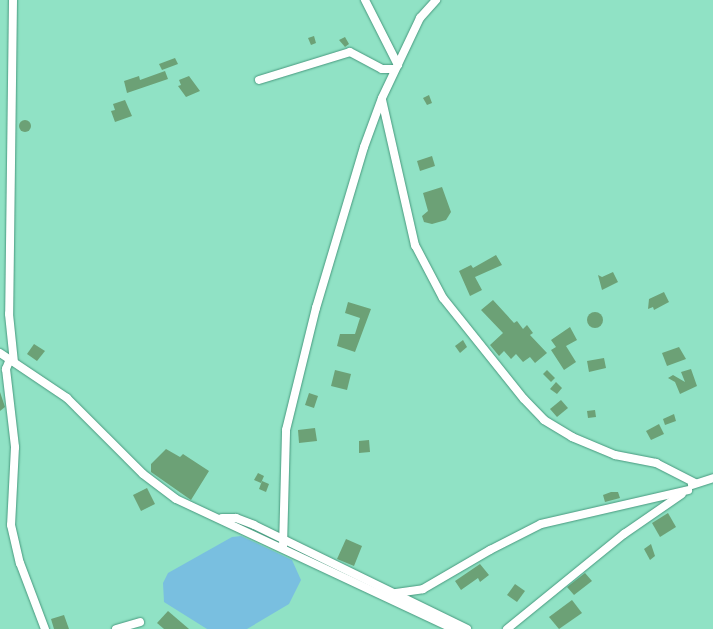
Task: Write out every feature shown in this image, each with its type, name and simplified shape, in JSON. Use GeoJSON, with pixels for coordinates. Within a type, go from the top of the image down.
{"type":"FeatureCollection","features":[{"type":"Feature","properties":{"kind":"street"},"geometry":{"type":"LineString","coordinates":[[12,0],[9,314],[12,361],[6,369],[15,447],[11,525],[20,563],[45,629]]}},
{"type":"Feature","properties":{"kind":"street"},"geometry":{"type":"LineString","coordinates":[[365,0],[396,67]]}},
{"type":"Feature","properties":{"kind":"street"},"geometry":{"type":"LineString","coordinates":[[284,543],[282,466],[288,416],[324,282],[364,147],[382,98],[420,18],[436,0]]}},
{"type":"Feature","properties":{"kind":"street"},"geometry":{"type":"LineString","coordinates":[[259,80],[350,52],[382,69],[396,67]]}},
{"type":"Feature","properties":{"kind":"street"},"geometry":{"type":"LineString","coordinates":[[382,98],[414,245],[444,298],[524,399],[544,420],[566,434],[607,453],[656,463],[695,483]]}},
{"type":"Feature","properties":{"kind":"street"},"geometry":{"type":"LineString","coordinates":[[0,353],[67,398],[161,489],[186,505],[284,543],[454,629]]}},
{"type":"Feature","properties":{"kind":"street"},"geometry":{"type":"LineString","coordinates":[[508,629],[624,534],[688,490],[695,483],[713,478]]}},
{"type":"Feature","properties":{"kind":"street"},"geometry":{"type":"LineString","coordinates":[[396,593],[423,589],[490,550],[541,524],[688,490]]}},
{"type":"Feature","properties":{"kind":"street"},"geometry":{"type":"LineString","coordinates":[[340,572],[396,593],[467,629]]}},
{"type":"Feature","properties":{"kind":"street"},"geometry":{"type":"LineString","coordinates":[[116,629],[140,622]]}},
{"type":"Feature","properties":{"kind":"water"},"geometry":{"type":"Polygon","coordinates":[[[241,536],[292,560],[301,580],[289,604],[247,629],[207,629],[164,602],[163,583],[168,573],[232,537],[241,536]]]}},
{"type":"Feature","properties":{"kind":"building"},"geometry":{"type":"Polygon","coordinates":[[[314,36],[316,43],[311,45],[308,38],[314,36]]]}},
{"type":"Feature","properties":{"kind":"building"},"geometry":{"type":"Polygon","coordinates":[[[345,37],[349,44],[345,47],[339,40],[345,37]]]}},
{"type":"Feature","properties":{"kind":"building"},"geometry":{"type":"Polygon","coordinates":[[[175,58],[178,64],[162,70],[159,64],[175,58]]]}},
{"type":"Feature","properties":{"kind":"building"},"geometry":{"type":"Polygon","coordinates":[[[165,71],[168,79],[127,93],[124,81],[139,76],[140,80],[165,71]]]}},
{"type":"Feature","properties":{"kind":"building"},"geometry":{"type":"Polygon","coordinates":[[[189,76],[200,91],[186,97],[178,86],[181,85],[179,80],[189,76]]]}},
{"type":"Feature","properties":{"kind":"building"},"geometry":{"type":"Polygon","coordinates":[[[429,95],[432,103],[427,105],[423,98],[429,95]]]}},
{"type":"Feature","properties":{"kind":"building"},"geometry":{"type":"Polygon","coordinates":[[[125,100],[132,116],[115,122],[111,111],[115,110],[113,104],[125,100]]]}},
{"type":"Feature","properties":{"kind":"building"},"geometry":{"type":"Polygon","coordinates":[[[25,120],[31,126],[25,132],[19,126],[25,120]]]}},
{"type":"Feature","properties":{"kind":"building"},"geometry":{"type":"Polygon","coordinates":[[[432,156],[435,166],[420,171],[417,161],[432,156]]]}},
{"type":"Feature","properties":{"kind":"building"},"geometry":{"type":"Polygon","coordinates":[[[442,187],[451,212],[446,220],[432,224],[424,222],[422,216],[428,211],[423,193],[442,187]]]}},
{"type":"Feature","properties":{"kind":"building"},"geometry":{"type":"Polygon","coordinates":[[[496,255],[502,265],[475,277],[482,290],[470,296],[459,271],[471,265],[473,268],[496,255]]]}},
{"type":"Feature","properties":{"kind":"building"},"geometry":{"type":"Polygon","coordinates":[[[613,272],[618,282],[602,290],[598,275],[602,277],[613,272]]]}},
{"type":"Feature","properties":{"kind":"building"},"geometry":{"type":"Polygon","coordinates":[[[664,292],[669,302],[654,310],[653,307],[648,309],[649,299],[664,292]]]}},
{"type":"Feature","properties":{"kind":"building"},"geometry":{"type":"Polygon","coordinates":[[[493,300],[514,323],[517,321],[523,329],[527,325],[533,333],[530,335],[547,353],[535,363],[530,357],[523,362],[516,354],[511,359],[504,351],[499,356],[490,345],[503,333],[481,310],[493,300]]]}},
{"type":"Feature","properties":{"kind":"building"},"geometry":{"type":"Polygon","coordinates":[[[348,302],[371,309],[355,352],[337,346],[340,334],[355,334],[360,318],[345,313],[348,302]]]}},
{"type":"Feature","properties":{"kind":"building"},"geometry":{"type":"Polygon","coordinates":[[[595,312],[601,314],[603,320],[601,326],[595,328],[589,326],[587,320],[589,314],[595,312]]]}},
{"type":"Feature","properties":{"kind":"building"},"geometry":{"type":"Polygon","coordinates":[[[570,327],[577,340],[566,346],[576,362],[564,370],[551,350],[556,347],[551,340],[570,327]]]}},
{"type":"Feature","properties":{"kind":"building"},"geometry":{"type":"Polygon","coordinates":[[[463,340],[467,347],[460,353],[455,346],[463,340]]]}},
{"type":"Feature","properties":{"kind":"building"},"geometry":{"type":"Polygon","coordinates":[[[34,344],[45,351],[37,361],[27,354],[34,344]]]}},
{"type":"Feature","properties":{"kind":"building"},"geometry":{"type":"Polygon","coordinates":[[[679,347],[686,359],[667,366],[662,353],[679,347]]]}},
{"type":"Feature","properties":{"kind":"building"},"geometry":{"type":"Polygon","coordinates":[[[604,358],[606,368],[589,372],[587,361],[604,358]]]}},
{"type":"Feature","properties":{"kind":"building"},"geometry":{"type":"Polygon","coordinates":[[[691,369],[697,386],[680,394],[675,382],[668,378],[673,375],[685,382],[681,372],[691,369]]]}},
{"type":"Feature","properties":{"kind":"building"},"geometry":{"type":"Polygon","coordinates":[[[335,370],[351,374],[347,390],[331,386],[335,370]]]}},
{"type":"Feature","properties":{"kind":"building"},"geometry":{"type":"Polygon","coordinates":[[[547,370],[555,378],[551,382],[543,374],[547,370]]]}},
{"type":"Feature","properties":{"kind":"building"},"geometry":{"type":"Polygon","coordinates":[[[556,382],[562,388],[557,394],[550,389],[556,382]]]}},
{"type":"Feature","properties":{"kind":"building"},"geometry":{"type":"Polygon","coordinates":[[[0,392],[5,407],[0,411],[0,392]]]}},
{"type":"Feature","properties":{"kind":"building"},"geometry":{"type":"Polygon","coordinates":[[[309,393],[318,396],[314,408],[305,405],[309,393]]]}},
{"type":"Feature","properties":{"kind":"building"},"geometry":{"type":"Polygon","coordinates":[[[561,400],[568,408],[557,417],[550,409],[561,400]]]}},
{"type":"Feature","properties":{"kind":"building"},"geometry":{"type":"Polygon","coordinates":[[[595,410],[596,417],[588,418],[587,411],[595,410]]]}},
{"type":"Feature","properties":{"kind":"building"},"geometry":{"type":"Polygon","coordinates":[[[674,414],[676,421],[665,425],[663,419],[674,414]]]}},
{"type":"Feature","properties":{"kind":"building"},"geometry":{"type":"Polygon","coordinates":[[[659,424],[664,434],[651,440],[646,431],[659,424]]]}},
{"type":"Feature","properties":{"kind":"building"},"geometry":{"type":"Polygon","coordinates":[[[315,428],[317,441],[299,443],[298,430],[315,428]]]}},
{"type":"Feature","properties":{"kind":"building"},"geometry":{"type":"Polygon","coordinates":[[[369,440],[370,452],[359,453],[359,441],[369,440]]]}},
{"type":"Feature","properties":{"kind":"building"},"geometry":{"type":"Polygon","coordinates":[[[166,449],[180,457],[183,454],[209,471],[191,500],[151,472],[151,464],[166,449]]]}},
{"type":"Feature","properties":{"kind":"building"},"geometry":{"type":"Polygon","coordinates":[[[258,473],[264,476],[261,483],[254,480],[258,473]]]}},
{"type":"Feature","properties":{"kind":"building"},"geometry":{"type":"Polygon","coordinates":[[[262,481],[269,484],[266,492],[259,489],[262,481]]]}},
{"type":"Feature","properties":{"kind":"building"},"geometry":{"type":"Polygon","coordinates":[[[147,488],[155,504],[141,511],[133,495],[147,488]]]}},
{"type":"Feature","properties":{"kind":"building"},"geometry":{"type":"Polygon","coordinates":[[[618,492],[620,498],[605,502],[603,495],[618,492]]]}},
{"type":"Feature","properties":{"kind":"building"},"geometry":{"type":"Polygon","coordinates":[[[668,513],[676,527],[660,537],[652,523],[668,513]]]}},
{"type":"Feature","properties":{"kind":"building"},"geometry":{"type":"Polygon","coordinates":[[[346,539],[362,546],[354,566],[337,559],[346,539]]]}},
{"type":"Feature","properties":{"kind":"building"},"geometry":{"type":"Polygon","coordinates":[[[651,544],[655,556],[650,560],[644,549],[651,544]]]}},
{"type":"Feature","properties":{"kind":"building"},"geometry":{"type":"Polygon","coordinates":[[[480,564],[489,575],[480,582],[478,578],[461,590],[455,581],[480,564]]]}},
{"type":"Feature","properties":{"kind":"building"},"geometry":{"type":"Polygon","coordinates":[[[585,573],[592,581],[574,595],[567,587],[585,573]]]}},
{"type":"Feature","properties":{"kind":"building"},"geometry":{"type":"Polygon","coordinates":[[[515,584],[525,591],[517,602],[507,595],[515,584]]]}},
{"type":"Feature","properties":{"kind":"building"},"geometry":{"type":"Polygon","coordinates":[[[572,600],[582,613],[559,629],[549,617],[572,600]]]}},
{"type":"Feature","properties":{"kind":"building"},"geometry":{"type":"Polygon","coordinates":[[[168,611],[189,629],[164,629],[157,623],[168,611]]]}},
{"type":"Feature","properties":{"kind":"building"},"geometry":{"type":"Polygon","coordinates":[[[64,615],[69,629],[54,629],[51,619],[64,615]]]}}]}
